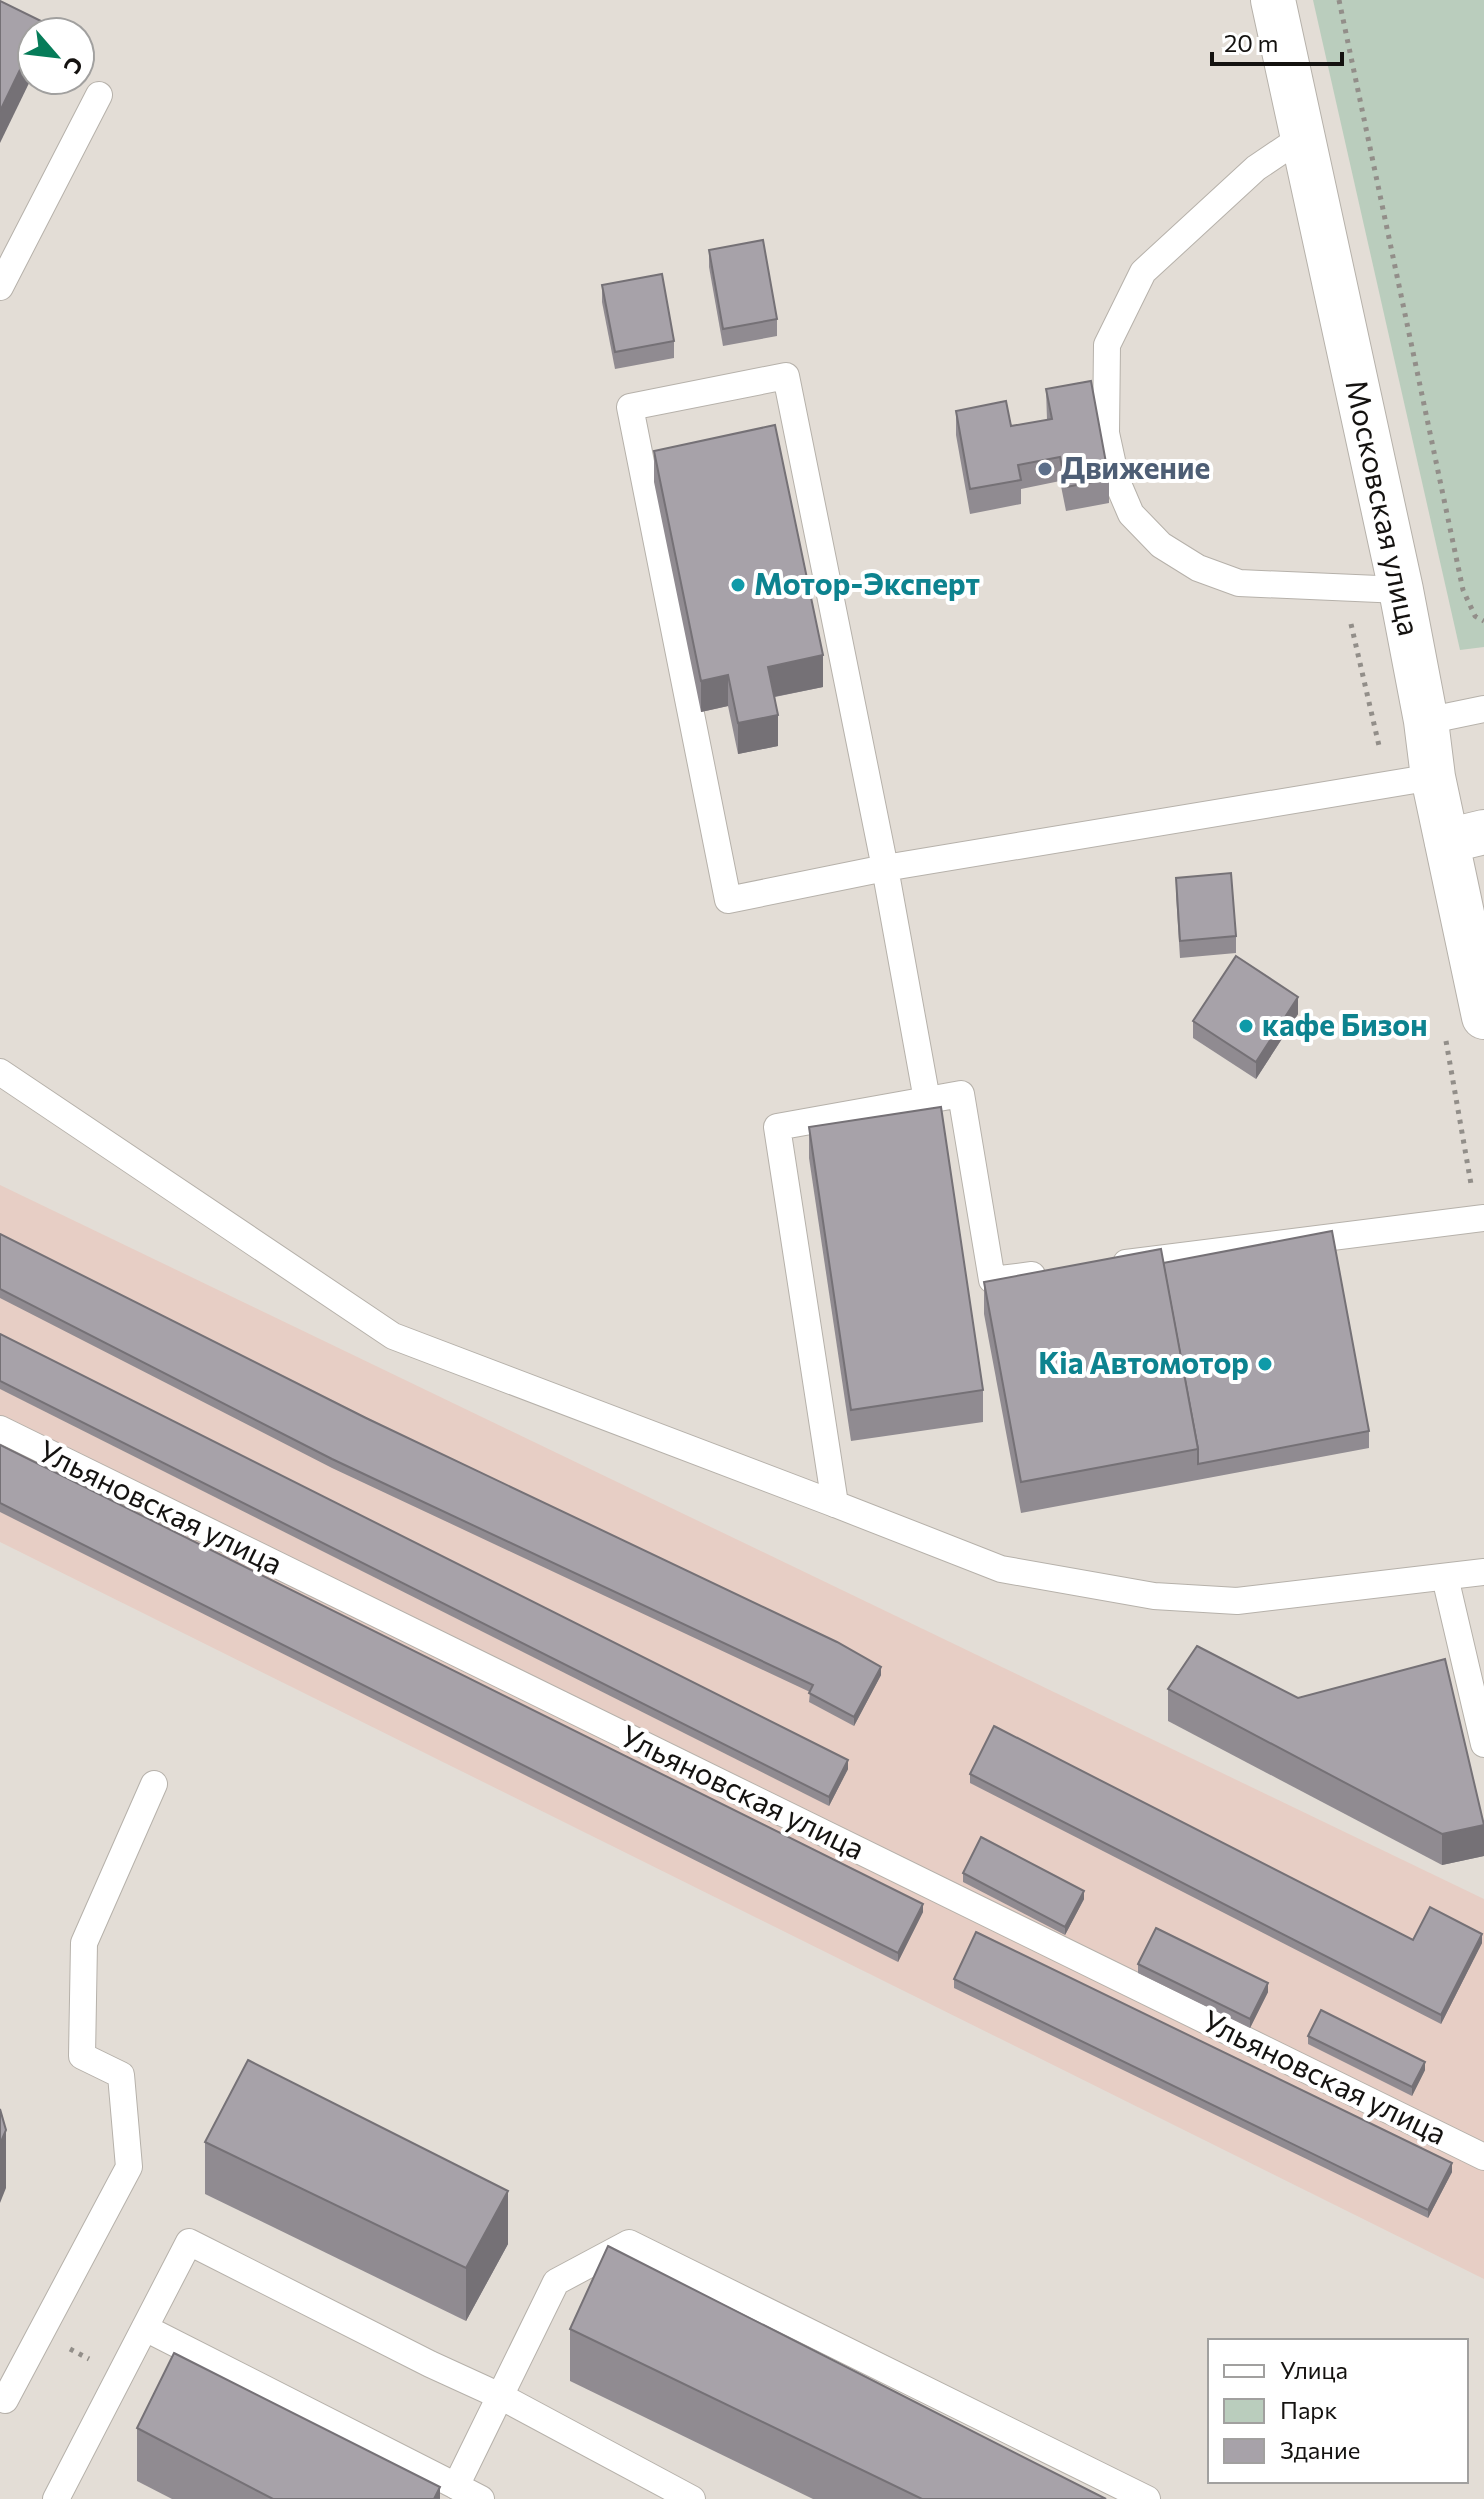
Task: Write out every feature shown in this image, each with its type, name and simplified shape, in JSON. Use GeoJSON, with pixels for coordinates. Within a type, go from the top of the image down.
{"type":"FeatureCollection","features":[{"type":"Feature","properties":{"kind":"main road","name":"Московская улица"},"geometry":{"type":"LineString","coordinates":[[1273,0],[1401,590],[1426,721],[1433,777],[1466,837],[1464,1021]]}},
{"type":"Feature","properties":{"kind":"lane"},"geometry":{"type":"LineString","coordinates":[[0,287],[99,95]]}},
{"type":"Feature","properties":{"kind":"lane"},"geometry":{"type":"LineString","coordinates":[[1302,137],[1256,168],[1143,272],[1107,345],[1106,433],[1116,479],[1131,514],[1161,545],[1198,568],[1239,583],[1401,590]]}},
{"type":"Feature","properties":{"kind":"lane"},"geometry":{"type":"LineString","coordinates":[[927,1100],[885,868],[786,376],[630,407],[728,900],[885,868],[1433,777]]}},
{"type":"Feature","properties":{"kind":"lane"},"geometry":{"type":"LineString","coordinates":[[1426,721],[1484,709]]}},
{"type":"Feature","properties":{"kind":"lane"},"geometry":{"type":"LineString","coordinates":[[0,1072],[393,1336],[1001,1569],[1154,1596],[1237,1601],[1484,1572]]}},
{"type":"Feature","properties":{"kind":"lane"},"geometry":{"type":"LineString","coordinates":[[835,1504],[777,1127],[961,1094],[992,1280],[1054,1272]]}},
{"type":"Feature","properties":{"kind":"lane"},"geometry":{"type":"LineString","coordinates":[[1101,1266],[1481,1218]]}},
{"type":"Feature","properties":{"kind":"lane","name":"Ульяновская улица"},"geometry":{"type":"LineString","coordinates":[[0,1429],[1484,2157]]}},
{"type":"Feature","properties":{"kind":"lane"},"geometry":{"type":"LineString","coordinates":[[1445,1577],[1484,1744]]}},
{"type":"Feature","properties":{"kind":"lane"},"geometry":{"type":"LineString","coordinates":[[0,2398],[5,2400],[129,2167],[121,2075],[82,2056],[84,1943],[154,1784]]}},
{"type":"Feature","properties":{"kind":"lane"},"geometry":{"type":"LineString","coordinates":[[56,2499],[189,2242],[500,2396],[692,2499]]}},
{"type":"Feature","properties":{"kind":"lane"},"geometry":{"type":"LineString","coordinates":[[456,2486],[556,2282],[629,2243],[1147,2499]]}},
{"type":"Feature","properties":{"kind":"lane"},"geometry":{"type":"LineString","coordinates":[[145,2328],[481,2499]]}},
{"type":"Feature","properties":{"kind":"path"},"geometry":{"type":"LineString","coordinates":[[1339,0],[1463,590],[1475,616],[1484,621]]}},
{"type":"Feature","properties":{"kind":"path"},"geometry":{"type":"LineString","coordinates":[[1464,1021],[1481,1218]]}},
{"type":"Feature","properties":{"kind":"path"},"geometry":{"type":"LineString","coordinates":[[40,2333],[120,2375]]}},
{"type":"Feature","properties":{"kind":"shaded area"},"geometry":{"type":"Polygon","coordinates":[[[0,1185],[1484,1899],[1484,2279],[0,1542],[0,1185]]]}},
{"type":"Feature","properties":{"kind":"green space"},"geometry":{"type":"Polygon","coordinates":[[[1313,0],[1484,0],[1484,647],[1460,650],[1313,0]]]}},
{"type":"Feature","properties":{"kind":"building"},"geometry":{"type":"Polygon","coordinates":[[[0,1],[31,16],[16,16],[16,78],[0,111],[0,1]]]}},
{"type":"Feature","properties":{"kind":"building"},"geometry":{"type":"Polygon","coordinates":[[[763,240],[777,319],[723,329],[709,250],[763,240]]]}},
{"type":"Feature","properties":{"kind":"building"},"geometry":{"type":"Polygon","coordinates":[[[662,274],[674,341],[615,352],[602,285],[662,274]]]}},
{"type":"Feature","properties":{"kind":"building"},"geometry":{"type":"Polygon","coordinates":[[[1091,381],[1109,479],[1066,487],[1060,457],[1018,465],[1021,480],[970,489],[956,411],[1006,401],[1011,426],[1052,419],[1046,389],[1091,381]]]}},
{"type":"Feature","properties":{"kind":"building","name":"Мотор-Эксперт"},"geometry":{"type":"Polygon","coordinates":[[[775,425],[823,655],[768,667],[778,715],[738,723],[728,675],[701,681],[654,451],[775,425]]]}},
{"type":"Feature","properties":{"kind":"building"},"geometry":{"type":"Polygon","coordinates":[[[1231,873],[1236,936],[1180,941],[1176,878],[1231,873]]]}},
{"type":"Feature","properties":{"kind":"building","name":"кафе Бизон"},"geometry":{"type":"Polygon","coordinates":[[[1236,956],[1298,997],[1256,1062],[1193,1021],[1236,956]]]}},
{"type":"Feature","properties":{"kind":"building"},"geometry":{"type":"Polygon","coordinates":[[[941,1107],[983,1390],[851,1410],[809,1127],[941,1107]]]}},
{"type":"Feature","properties":{"kind":"building","name":"Kia Автомотор"},"geometry":{"type":"Polygon","coordinates":[[[1332,1231],[1369,1431],[1198,1464],[1198,1449],[1163,1263],[1332,1231]]]}},
{"type":"Feature","properties":{"kind":"building"},"geometry":{"type":"Polygon","coordinates":[[[0,1234],[366,1418],[837,1642],[881,1667],[854,1717],[809,1693],[813,1685],[332,1459],[0,1289],[0,1234]]]}},
{"type":"Feature","properties":{"kind":"building"},"geometry":{"type":"Polygon","coordinates":[[[1161,1249],[1198,1449],[1021,1482],[984,1282],[1161,1249]]]}},
{"type":"Feature","properties":{"kind":"building"},"geometry":{"type":"Polygon","coordinates":[[[0,1334],[848,1760],[829,1797],[0,1381],[0,1334]]]}},
{"type":"Feature","properties":{"kind":"building"},"geometry":{"type":"Polygon","coordinates":[[[0,1445],[923,1904],[898,1953],[0,1503],[0,1445]]]}},
{"type":"Feature","properties":{"kind":"building"},"geometry":{"type":"Polygon","coordinates":[[[1197,1646],[1298,1698],[1445,1659],[1484,1825],[1442,1834],[1168,1689],[1197,1646]]]}},
{"type":"Feature","properties":{"kind":"building"},"geometry":{"type":"Polygon","coordinates":[[[994,1726],[1413,1940],[1430,1907],[1482,1934],[1441,2015],[970,1774],[994,1726]]]}},
{"type":"Feature","properties":{"kind":"building"},"geometry":{"type":"Polygon","coordinates":[[[981,1837],[1084,1891],[1065,1927],[963,1873],[981,1837]]]}},
{"type":"Feature","properties":{"kind":"building"},"geometry":{"type":"Polygon","coordinates":[[[1156,1928],[1268,1983],[1250,2019],[1138,1964],[1156,1928]]]}},
{"type":"Feature","properties":{"kind":"building"},"geometry":{"type":"Polygon","coordinates":[[[976,1932],[1452,2163],[1428,2210],[954,1979],[976,1932]]]}},
{"type":"Feature","properties":{"kind":"building"},"geometry":{"type":"Polygon","coordinates":[[[1321,2010],[1425,2062],[1412,2087],[1308,2036],[1321,2010]]]}},
{"type":"Feature","properties":{"kind":"building"},"geometry":{"type":"Polygon","coordinates":[[[248,2060],[508,2191],[466,2268],[205,2142],[248,2060]]]}},
{"type":"Feature","properties":{"kind":"building"},"geometry":{"type":"Polygon","coordinates":[[[0,2109],[6,2130],[0,2144],[0,2109]]]}},
{"type":"Feature","properties":{"kind":"building"},"geometry":{"type":"Polygon","coordinates":[[[608,2246],[1106,2499],[922,2499],[570,2329],[608,2246]]]}},
{"type":"Feature","properties":{"kind":"building"},"geometry":{"type":"Polygon","coordinates":[[[174,2353],[440,2487],[434,2499],[273,2499],[137,2428],[174,2353]]]}},
{"type":"Feature","properties":{"kind":"place","name":"Движение"},"geometry":{"type":"Point","coordinates":[1045,469]}},
{"type":"Feature","properties":{"kind":"place","name":"Мотор-Эксперт"},"geometry":{"type":"Point","coordinates":[738,585]}},
{"type":"Feature","properties":{"kind":"place","name":"кафе Бизон"},"geometry":{"type":"Point","coordinates":[1246,1026]}},
{"type":"Feature","properties":{"kind":"place","name":"Kia Автомотор"},"geometry":{"type":"Point","coordinates":[1265,1364]}}]}
